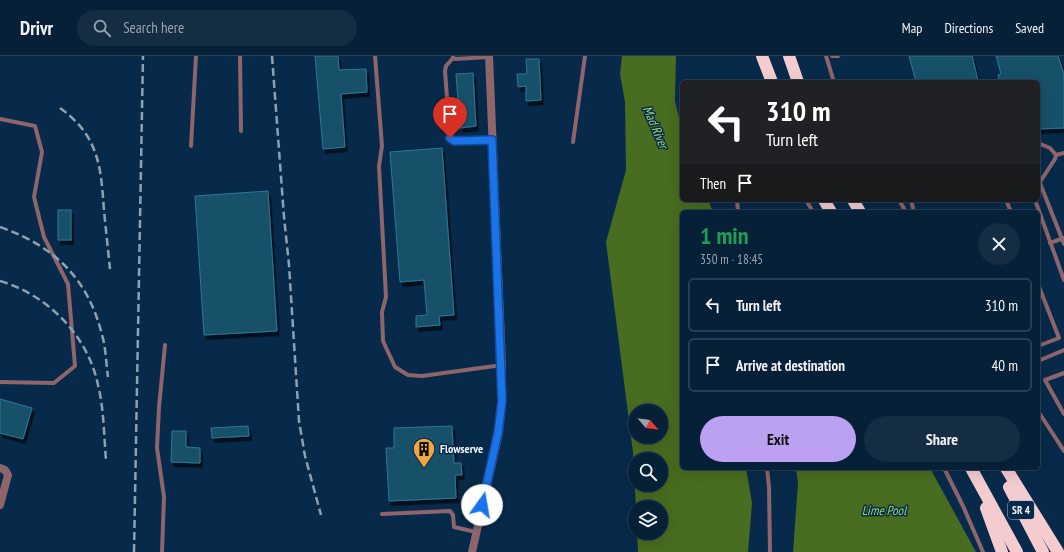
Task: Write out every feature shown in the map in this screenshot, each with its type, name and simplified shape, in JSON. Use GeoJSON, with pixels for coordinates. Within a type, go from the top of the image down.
{"type":"FeatureCollection","features":[{"type":"Feature","properties":{"kind":"highway"},"geometry":{"type":"LineString","coordinates":[[762,56],[771,80]]}},
{"type":"Feature","properties":{"kind":"highway"},"geometry":{"type":"LineString","coordinates":[[789,56],[797,80]]}},
{"type":"Feature","properties":{"kind":"highway"},"geometry":{"type":"LineString","coordinates":[[972,470],[1002,552]]}},
{"type":"Feature","properties":{"kind":"highway","name":"SR 4"},"geometry":{"type":"LineString","coordinates":[[972,470],[1017,552]]}},
{"type":"Feature","properties":{"kind":"highway","name":"SR 4"},"geometry":{"type":"LineString","coordinates":[[1000,470],[1043,552]]}},
{"type":"Feature","properties":{"kind":"highway"},"geometry":{"type":"LineString","coordinates":[[1007,470],[1058,552]]}},
{"type":"Feature","properties":{"kind":"street"},"geometry":{"type":"LineString","coordinates":[[472,552],[498,433],[502,401],[502,365],[489,56]]}},
{"type":"Feature","properties":{"kind":"street"},"geometry":{"type":"LineString","coordinates":[[0,505],[8,477],[3,470]]}},
{"type":"Feature","properties":{"kind":"lane"},"geometry":{"type":"LineString","coordinates":[[191,146],[196,56]]}},
{"type":"Feature","properties":{"kind":"lane"},"geometry":{"type":"LineString","coordinates":[[240,56],[241,131]]}},
{"type":"Feature","properties":{"kind":"lane"},"geometry":{"type":"LineString","coordinates":[[375,56],[382,146],[379,166],[386,297],[382,312],[382,342],[395,367],[408,375],[422,376],[502,365]]}},
{"type":"Feature","properties":{"kind":"lane"},"geometry":{"type":"LineString","coordinates":[[489,56],[455,59],[453,57],[446,66],[445,71],[450,138],[454,141],[492,140]]}},
{"type":"Feature","properties":{"kind":"lane"},"geometry":{"type":"LineString","coordinates":[[572,142],[585,56]]}},
{"type":"Feature","properties":{"kind":"lane"},"geometry":{"type":"LineString","coordinates":[[826,56],[833,80]]}},
{"type":"Feature","properties":{"kind":"lane"},"geometry":{"type":"LineString","coordinates":[[832,56],[838,56]]}},
{"type":"Feature","properties":{"kind":"lane"},"geometry":{"type":"LineString","coordinates":[[0,118],[34,126],[42,152],[34,197],[44,238],[68,284],[75,366],[54,383],[0,382]]}},
{"type":"Feature","properties":{"kind":"lane"},"geometry":{"type":"LineString","coordinates":[[1040,144],[1050,148],[1056,155]]}},
{"type":"Feature","properties":{"kind":"lane"},"geometry":{"type":"LineString","coordinates":[[1056,155],[1064,153]]}},
{"type":"Feature","properties":{"kind":"lane"},"geometry":{"type":"LineString","coordinates":[[1040,181],[1055,159],[1056,155]]}},
{"type":"Feature","properties":{"kind":"lane"},"geometry":{"type":"LineString","coordinates":[[1040,184],[1063,238],[1064,244]]}},
{"type":"Feature","properties":{"kind":"lane"},"geometry":{"type":"LineString","coordinates":[[1040,214],[1064,280]]}},
{"type":"Feature","properties":{"kind":"lane"},"geometry":{"type":"LineString","coordinates":[[1050,243],[1063,238]]}},
{"type":"Feature","properties":{"kind":"lane"},"geometry":{"type":"LineString","coordinates":[[1040,289],[1059,338],[1040,345]]}},
{"type":"Feature","properties":{"kind":"lane"},"geometry":{"type":"LineString","coordinates":[[162,552],[164,497],[157,448],[165,345]]}},
{"type":"Feature","properties":{"kind":"lane"},"geometry":{"type":"LineString","coordinates":[[1040,360],[1064,350]]}},
{"type":"Feature","properties":{"kind":"lane"},"geometry":{"type":"LineString","coordinates":[[1064,373],[1045,380],[1064,414]]}},
{"type":"Feature","properties":{"kind":"lane"},"geometry":{"type":"LineString","coordinates":[[1040,414],[1064,451]]}},
{"type":"Feature","properties":{"kind":"lane"},"geometry":{"type":"LineString","coordinates":[[767,470],[769,487],[770,552]]}},
{"type":"Feature","properties":{"kind":"lane"},"geometry":{"type":"LineString","coordinates":[[945,470],[983,552]]}},
{"type":"Feature","properties":{"kind":"lane"},"geometry":{"type":"LineString","coordinates":[[382,514],[450,511],[453,515],[454,527],[476,532]]}},
{"type":"Feature","properties":{"kind":"water","name":"Mad River"},"geometry":{"type":"Polygon","coordinates":[[[622,56],[676,56],[675,101],[680,122],[680,202],[709,202],[712,210],[680,210],[680,470],[746,470],[752,503],[748,552],[638,552],[637,540],[668,540],[668,500],[636,500],[635,492],[668,492],[668,452],[633,452],[632,444],[668,444],[668,404],[628,404],[628,413],[606,242],[626,170],[625,102],[620,74],[622,56]]]}},
{"type":"Feature","properties":{"kind":"water","name":"Lime Pool"},"geometry":{"type":"Polygon","coordinates":[[[796,470],[931,470],[976,552],[793,552],[798,483],[796,470]]]}},
{"type":"Feature","properties":{"kind":"building"},"geometry":{"type":"Polygon","coordinates":[[[315,56],[338,56],[339,70],[366,69],[367,92],[341,94],[345,147],[323,149],[315,56]]]}},
{"type":"Feature","properties":{"kind":"building"},"geometry":{"type":"Polygon","coordinates":[[[909,56],[972,56],[978,80],[915,80],[909,56]]]}},
{"type":"Feature","properties":{"kind":"building"},"geometry":{"type":"Polygon","coordinates":[[[996,56],[1058,56],[1064,74],[1064,128],[1040,129],[1040,80],[999,80],[998,75],[1001,74],[996,56]]]}},
{"type":"Feature","properties":{"kind":"building"},"geometry":{"type":"Polygon","coordinates":[[[526,59],[539,59],[541,100],[526,101],[526,86],[518,87],[517,74],[527,74],[526,59]]]}},
{"type":"Feature","properties":{"kind":"building"},"geometry":{"type":"Polygon","coordinates":[[[473,73],[476,126],[460,128],[456,74],[473,73]]]}},
{"type":"Feature","properties":{"kind":"building"},"geometry":{"type":"Polygon","coordinates":[[[442,148],[454,315],[439,316],[440,325],[416,327],[416,316],[427,315],[424,280],[400,282],[390,152],[442,148]]]}},
{"type":"Feature","properties":{"kind":"building"},"geometry":{"type":"Polygon","coordinates":[[[268,191],[277,331],[204,335],[195,196],[268,191]]]}},
{"type":"Feature","properties":{"kind":"building"},"geometry":{"type":"Polygon","coordinates":[[[58,210],[71,210],[71,240],[58,240],[58,210]]]}},
{"type":"Feature","properties":{"kind":"building"},"geometry":{"type":"Polygon","coordinates":[[[0,399],[32,408],[23,439],[0,433],[0,399]]]}},
{"type":"Feature","properties":{"kind":"building"},"geometry":{"type":"Polygon","coordinates":[[[248,426],[249,436],[212,438],[211,428],[248,426]]]}},
{"type":"Feature","properties":{"kind":"building","name":"Flowserve"},"geometry":{"type":"Polygon","coordinates":[[[452,426],[454,463],[461,463],[462,475],[455,475],[456,498],[389,501],[386,448],[394,448],[394,428],[452,426]]]}},
{"type":"Feature","properties":{"kind":"building"},"geometry":{"type":"Polygon","coordinates":[[[172,431],[186,431],[186,447],[200,448],[200,463],[171,462],[172,431]]]}},
{"type":"Feature","properties":{"kind":"railway"},"geometry":{"type":"LineString","coordinates":[[134,552],[143,56]]}},
{"type":"Feature","properties":{"kind":"railway"},"geometry":{"type":"LineString","coordinates":[[272,56],[289,265],[299,421],[305,456],[321,515]]}},
{"type":"Feature","properties":{"kind":"railway"},"geometry":{"type":"LineString","coordinates":[[60,108],[83,130],[96,154],[101,180],[110,269]]}},
{"type":"Feature","properties":{"kind":"railway"},"geometry":{"type":"LineString","coordinates":[[0,227],[37,244],[52,254],[78,281],[88,297],[96,315],[104,345],[108,377]]}},
{"type":"Feature","properties":{"kind":"railway"},"geometry":{"type":"LineString","coordinates":[[0,281],[18,287],[49,307],[75,334],[85,350],[93,367],[100,394],[103,413],[106,461]]}},
{"type":"Feature","properties":{"kind":"place","name":"Flowserve"},"geometry":{"type":"Point","coordinates":[424,468]}},
{"type":"Feature","properties":{"kind":"route"},"geometry":{"type":"LineString","coordinates":[[450,138],[454,141],[492,140],[502,365],[502,401],[498,433],[482,505]]}}]}
